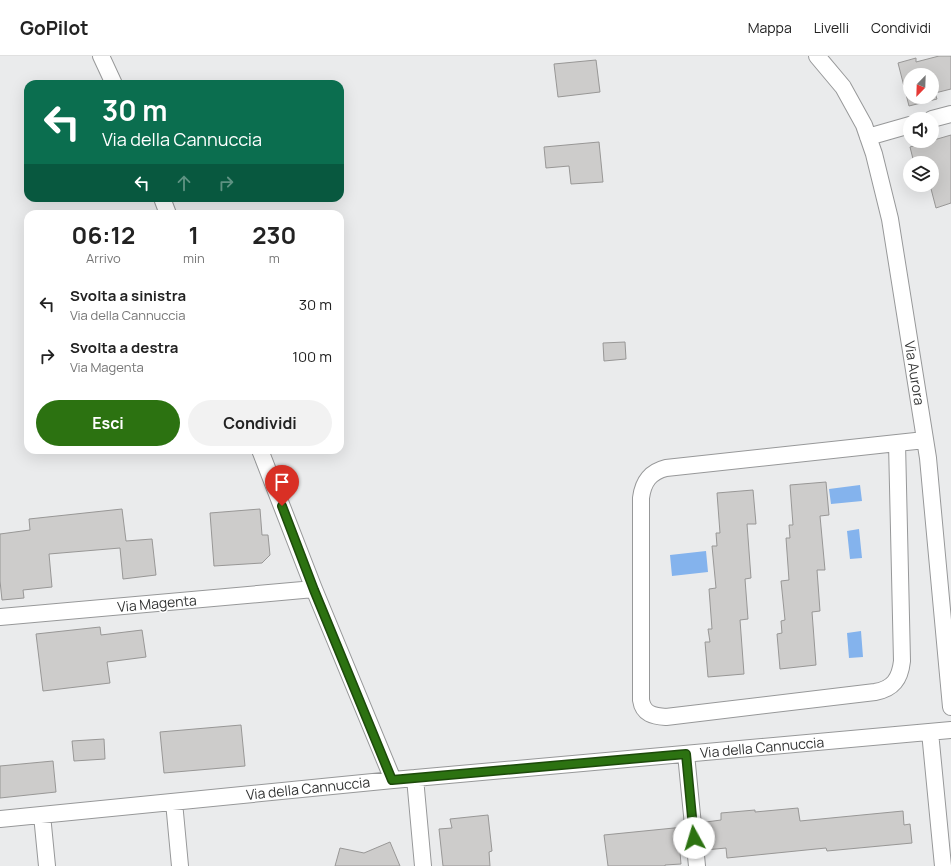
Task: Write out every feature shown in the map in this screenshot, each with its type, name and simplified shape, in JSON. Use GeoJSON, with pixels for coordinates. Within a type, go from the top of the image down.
{"type":"FeatureCollection","features":[{"type":"Feature","properties":{"kind":"street"},"geometry":{"type":"LineString","coordinates":[[101,56],[112,80]]}},
{"type":"Feature","properties":{"kind":"street","name":"Via Aurora"},"geometry":{"type":"LineString","coordinates":[[818,56],[838,80],[864,125],[878,168],[890,219],[932,491],[951,707]]}},
{"type":"Feature","properties":{"kind":"street"},"geometry":{"type":"LineString","coordinates":[[939,117],[951,114]]}},
{"type":"Feature","properties":{"kind":"street"},"geometry":{"type":"LineString","coordinates":[[868,136],[903,127]]}},
{"type":"Feature","properties":{"kind":"street"},"geometry":{"type":"LineString","coordinates":[[897,443],[902,661],[900,673],[896,682],[886,689],[875,692],[666,717],[654,716],[644,710],[641,700],[641,498],[643,488],[648,477],[657,471],[666,468],[897,443],[925,440]]}},
{"type":"Feature","properties":{"kind":"street"},"geometry":{"type":"LineString","coordinates":[[262,454],[314,590],[392,780]]}},
{"type":"Feature","properties":{"kind":"street","name":"Via Magenta"},"geometry":{"type":"LineString","coordinates":[[0,617],[314,590]]}},
{"type":"Feature","properties":{"kind":"street","name":"Via della Cannuccia"},"geometry":{"type":"LineString","coordinates":[[0,819],[392,780],[951,730]]}},
{"type":"Feature","properties":{"kind":"street"},"geometry":{"type":"LineString","coordinates":[[930,732],[943,866]]}},
{"type":"Feature","properties":{"kind":"street"},"geometry":{"type":"LineString","coordinates":[[686,754],[697,866]]}},
{"type":"Feature","properties":{"kind":"street"},"geometry":{"type":"LineString","coordinates":[[415,778],[423,866]]}},
{"type":"Feature","properties":{"kind":"street"},"geometry":{"type":"LineString","coordinates":[[174,802],[180,866]]}},
{"type":"Feature","properties":{"kind":"street"},"geometry":{"type":"LineString","coordinates":[[42,815],[47,866]]}},
{"type":"Feature","properties":{"kind":"water"},"geometry":{"type":"Polygon","coordinates":[[[860,485],[862,501],[831,504],[829,489],[860,485]]]}},
{"type":"Feature","properties":{"kind":"water"},"geometry":{"type":"Polygon","coordinates":[[[859,529],[862,558],[850,559],[847,531],[859,529]]]}},
{"type":"Feature","properties":{"kind":"water"},"geometry":{"type":"Polygon","coordinates":[[[706,551],[708,572],[672,576],[670,555],[706,551]]]}},
{"type":"Feature","properties":{"kind":"water"},"geometry":{"type":"Polygon","coordinates":[[[861,631],[863,657],[849,658],[847,633],[861,631]]]}},
{"type":"Feature","properties":{"kind":"building"},"geometry":{"type":"Polygon","coordinates":[[[939,56],[951,56],[951,89],[939,92],[939,68],[903,68],[903,83],[898,63],[916,58],[916,62],[939,56]]]}},
{"type":"Feature","properties":{"kind":"building"},"geometry":{"type":"Polygon","coordinates":[[[596,60],[600,92],[558,97],[554,64],[596,60]]]}},
{"type":"Feature","properties":{"kind":"building"},"geometry":{"type":"Polygon","coordinates":[[[951,135],[951,203],[936,208],[932,192],[939,192],[939,156],[912,156],[910,148],[939,148],[939,139],[951,135]]]}},
{"type":"Feature","properties":{"kind":"building"},"geometry":{"type":"Polygon","coordinates":[[[599,142],[603,182],[571,184],[569,166],[546,168],[544,147],[599,142]]]}},
{"type":"Feature","properties":{"kind":"building"},"geometry":{"type":"Polygon","coordinates":[[[625,342],[626,359],[604,361],[603,343],[625,342]]]}},
{"type":"Feature","properties":{"kind":"building"},"geometry":{"type":"Polygon","coordinates":[[[826,482],[829,515],[820,516],[825,570],[817,570],[820,611],[812,612],[816,665],[780,669],[777,634],[782,633],[781,621],[785,620],[781,581],[789,580],[786,538],[790,538],[789,525],[793,525],[790,485],[826,482]]]}},
{"type":"Feature","properties":{"kind":"building"},"geometry":{"type":"Polygon","coordinates":[[[753,490],[756,524],[747,524],[751,578],[745,579],[748,619],[740,620],[744,674],[708,677],[705,642],[710,642],[708,629],[712,629],[709,589],[716,588],[712,546],[717,546],[716,533],[720,533],[717,493],[753,490]]]}},
{"type":"Feature","properties":{"kind":"building"},"geometry":{"type":"Polygon","coordinates":[[[122,509],[126,541],[152,539],[156,575],[123,579],[120,548],[49,554],[52,587],[23,590],[24,598],[2,600],[0,581],[0,534],[30,530],[29,519],[122,509]]]}},
{"type":"Feature","properties":{"kind":"building"},"geometry":{"type":"Polygon","coordinates":[[[260,509],[262,535],[268,535],[270,555],[262,563],[214,566],[210,513],[260,509]]]}},
{"type":"Feature","properties":{"kind":"building"},"geometry":{"type":"Polygon","coordinates":[[[100,627],[101,635],[142,630],[146,657],[107,662],[110,683],[43,691],[36,634],[100,627]]]}},
{"type":"Feature","properties":{"kind":"building"},"geometry":{"type":"Polygon","coordinates":[[[241,725],[245,766],[164,773],[160,732],[241,725]]]}},
{"type":"Feature","properties":{"kind":"building"},"geometry":{"type":"Polygon","coordinates":[[[104,739],[105,759],[74,761],[72,741],[104,739]]]}},
{"type":"Feature","properties":{"kind":"building"},"geometry":{"type":"Polygon","coordinates":[[[53,761],[56,792],[0,798],[0,766],[53,761]]]}},
{"type":"Feature","properties":{"kind":"building"},"geometry":{"type":"Polygon","coordinates":[[[798,808],[800,821],[903,811],[904,825],[910,824],[912,843],[827,851],[826,848],[727,858],[726,848],[705,850],[703,826],[707,825],[706,822],[721,820],[721,813],[755,810],[755,812],[798,808]]]}},
{"type":"Feature","properties":{"kind":"building"},"geometry":{"type":"Polygon","coordinates":[[[488,815],[492,851],[489,852],[490,866],[443,866],[439,829],[452,828],[450,819],[488,815]]]}},
{"type":"Feature","properties":{"kind":"building"},"geometry":{"type":"Polygon","coordinates":[[[684,827],[686,852],[680,852],[681,864],[665,866],[608,866],[604,835],[684,827]]]}},
{"type":"Feature","properties":{"kind":"building"},"geometry":{"type":"Polygon","coordinates":[[[390,842],[400,866],[335,866],[340,848],[364,853],[390,842]]]}},
{"type":"Feature","properties":{"kind":"route"},"geometry":{"type":"LineString","coordinates":[[282,506],[314,590],[392,780],[686,754],[694,838]]}}]}
